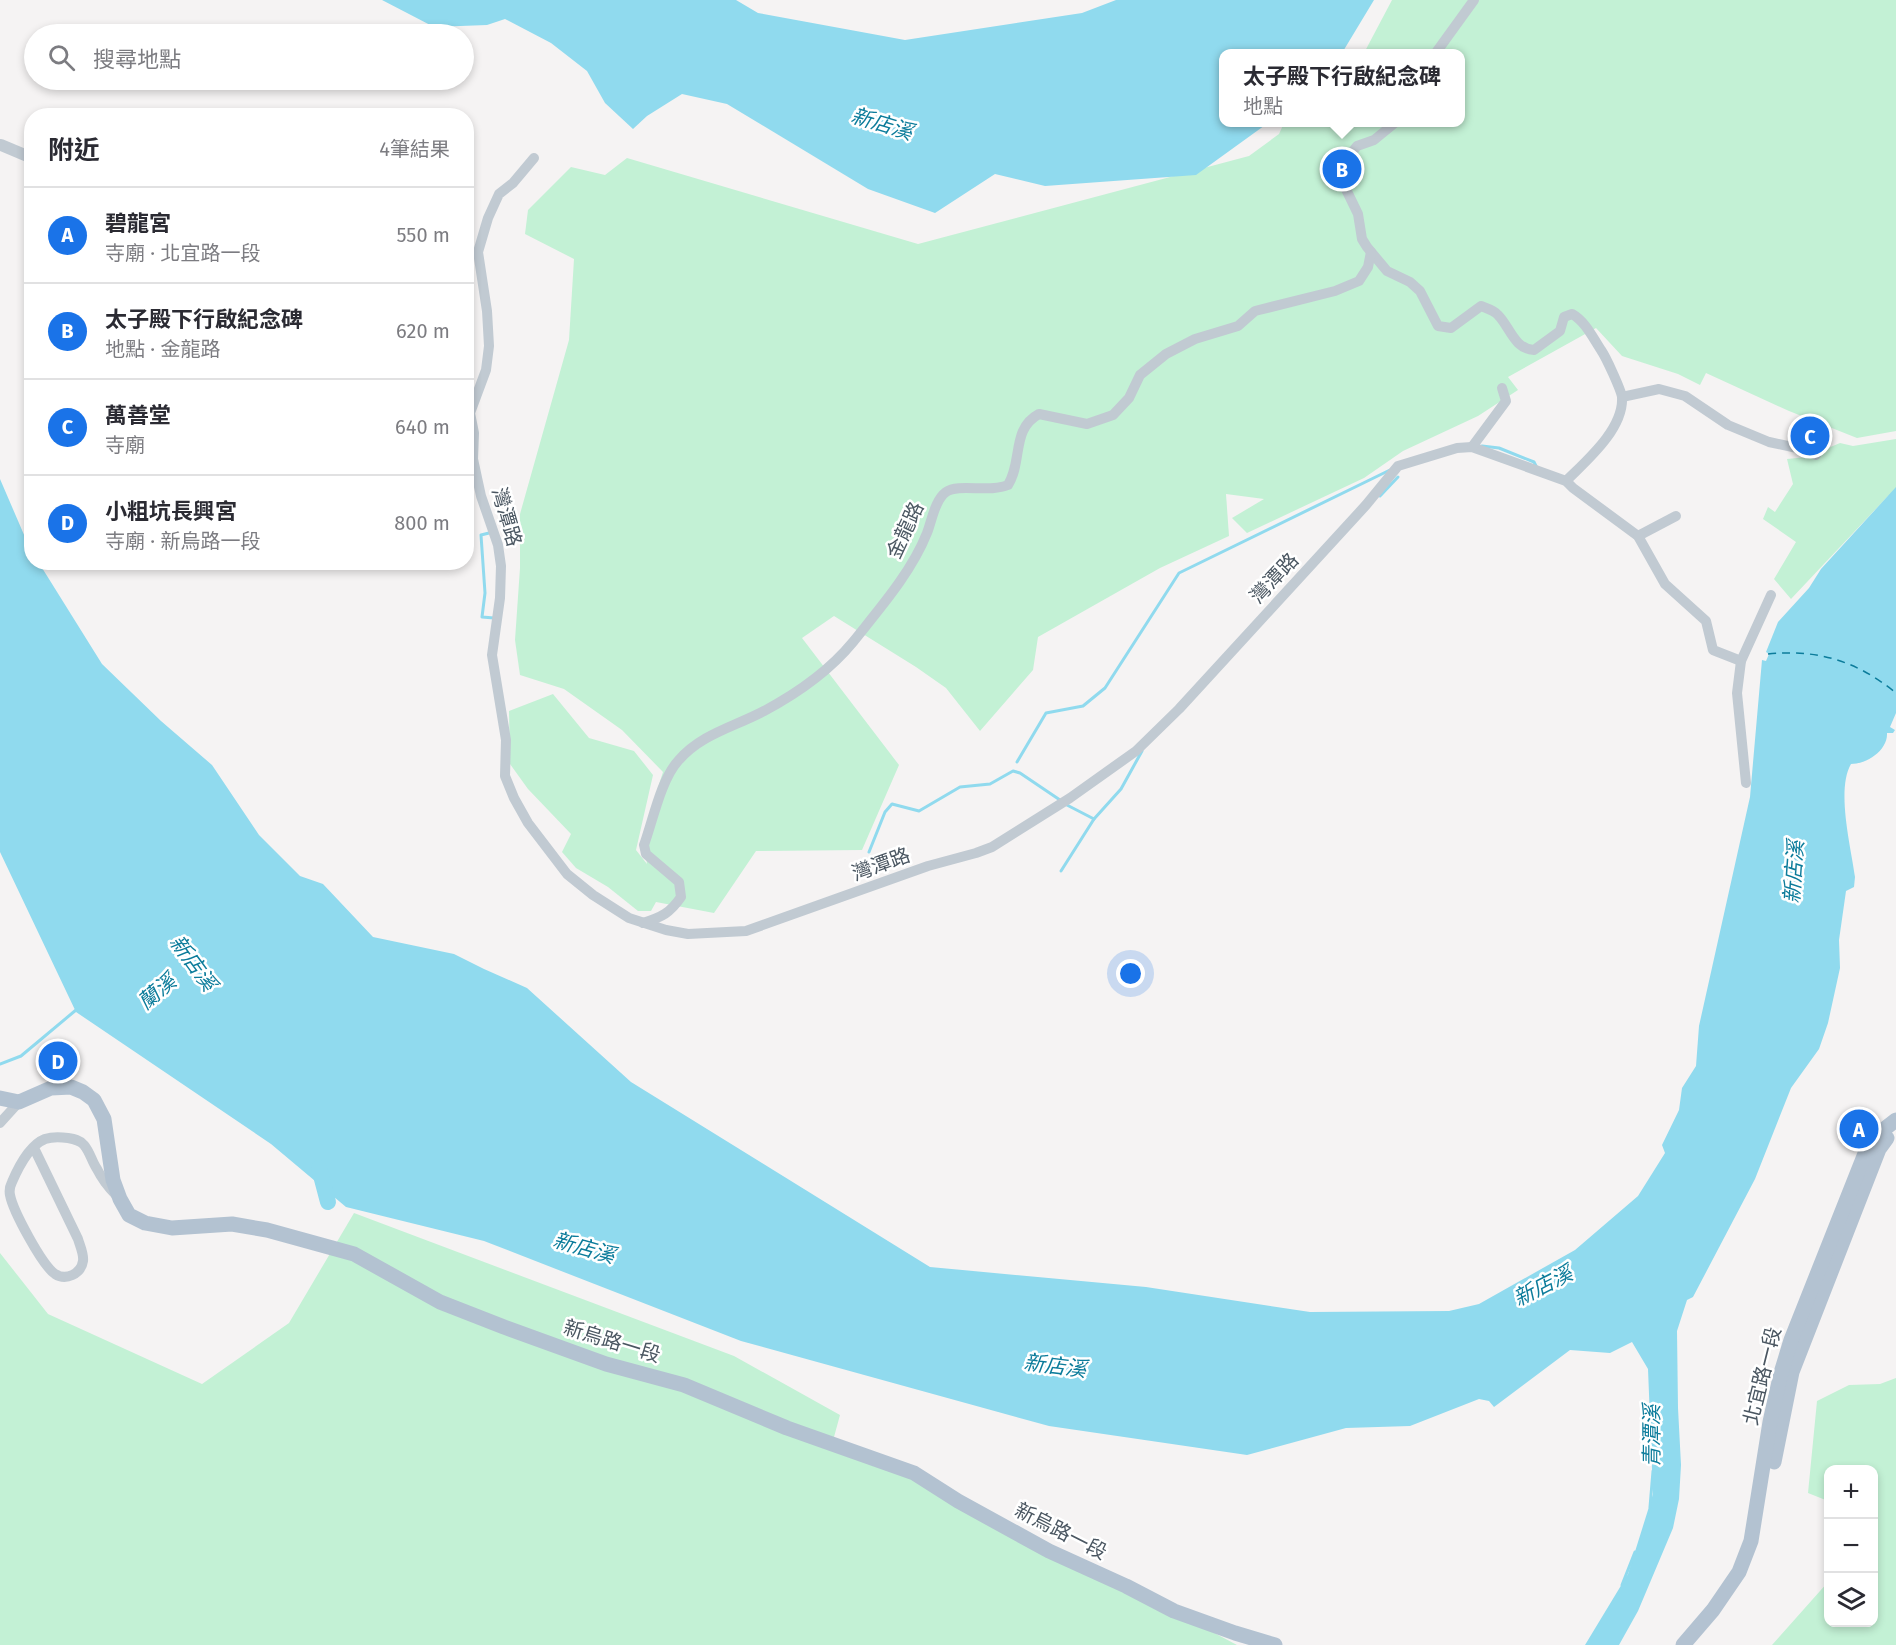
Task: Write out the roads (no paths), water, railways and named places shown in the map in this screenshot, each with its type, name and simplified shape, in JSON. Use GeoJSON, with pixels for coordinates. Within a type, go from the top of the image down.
{"type":"FeatureCollection","features":[{"type":"Feature","properties":{"kind":"main road","name":"新烏路一段"},"geometry":{"type":"LineString","coordinates":[[19,1102],[51,1088],[71,1087],[94,1100],[104,1119],[113,1180],[120,1199],[129,1215],[145,1223],[172,1228],[232,1224],[267,1230],[354,1254],[440,1302],[606,1364],[684,1385],[788,1428],[914,1473],[958,1501],[1049,1551],[1174,1611],[1275,1645]]}},
{"type":"Feature","properties":{"kind":"main road"},"geometry":{"type":"LineString","coordinates":[[0,1098],[19,1102]]}},
{"type":"Feature","properties":{"kind":"main road","name":"北宜路一段"},"geometry":{"type":"LineString","coordinates":[[1683,1645],[1713,1610],[1739,1572],[1751,1541],[1770,1422],[1791,1340],[1866,1151],[1878,1134],[1896,1120]]}},
{"type":"Feature","properties":{"kind":"main road","name":"北宜路一段"},"geometry":{"type":"LineString","coordinates":[[1695,1645],[1748,1575],[1760,1544],[1792,1372],[1879,1149],[1896,1132]]}},
{"type":"Feature","properties":{"kind":"street"},"geometry":{"type":"LineString","coordinates":[[1440,49],[1474,0]]}},
{"type":"Feature","properties":{"kind":"street"},"geometry":{"type":"LineString","coordinates":[[1391,127],[1374,140],[1357,146],[1349,155],[1341,172],[1342,181],[1358,214],[1362,239],[1388,271],[1410,282],[1420,291],[1438,326],[1451,328],[1481,306],[1497,313],[1520,346],[1534,351],[1560,331],[1564,317],[1572,314],[1580,318],[1604,354],[1622,397],[1618,419],[1608,437],[1566,481]]}},
{"type":"Feature","properties":{"kind":"street"},"geometry":{"type":"LineString","coordinates":[[1,145],[24,155]]}},
{"type":"Feature","properties":{"kind":"street","name":"灣潭路"},"geometry":{"type":"LineString","coordinates":[[474,402],[486,370],[489,346],[478,252],[488,218],[499,194],[513,183],[534,158]]}},
{"type":"Feature","properties":{"kind":"street","name":"金龍路"},"geometry":{"type":"LineString","coordinates":[[643,923],[660,917],[672,909],[681,897],[679,882],[646,854],[644,844],[666,781],[678,761],[711,734],[763,712],[790,695],[820,674],[852,644],[904,576],[926,536],[938,501],[946,492],[960,487],[989,490],[1008,485],[1017,467],[1020,434],[1029,419],[1039,414],[1087,424],[1113,415],[1129,398],[1140,375],[1166,354],[1195,339],[1238,326],[1255,311],[1335,291],[1359,281],[1368,267],[1371,252]]}},
{"type":"Feature","properties":{"kind":"street"},"geometry":{"type":"LineString","coordinates":[[1502,388],[1506,401],[1472,447],[1566,481],[1572,488],[1638,536],[1665,584],[1706,621],[1713,650],[1741,662]]}},
{"type":"Feature","properties":{"kind":"street"},"geometry":{"type":"LineString","coordinates":[[1622,397],[1659,390],[1685,396],[1728,425],[1769,442],[1811,451],[1816,455]]}},
{"type":"Feature","properties":{"kind":"street","name":"灣潭路"},"geometry":{"type":"LineString","coordinates":[[474,464],[481,496],[498,545],[501,566],[500,598],[492,656],[506,740],[505,776],[514,798],[528,823],[567,874],[593,896],[628,918],[666,930],[688,934],[746,931],[928,866],[992,847],[1070,798],[1136,751],[1179,709],[1342,531],[1398,466],[1457,448],[1472,447]]}},
{"type":"Feature","properties":{"kind":"street"},"geometry":{"type":"LineString","coordinates":[[1638,536],[1676,516]]}},
{"type":"Feature","properties":{"kind":"street"},"geometry":{"type":"LineString","coordinates":[[1746,783],[1737,693],[1741,662],[1771,595]]}},
{"type":"Feature","properties":{"kind":"street"},"geometry":{"type":"LineString","coordinates":[[0,1124],[19,1102]]}},
{"type":"Feature","properties":{"kind":"street"},"geometry":{"type":"LineString","coordinates":[[34,1148],[78,1239],[83,1255],[80,1269],[75,1274],[65,1278],[52,1272],[14,1209],[10,1195],[9,1188],[12,1181],[34,1148],[45,1139],[53,1138],[70,1138],[83,1143],[109,1188],[120,1199]]}},
{"type":"Feature","properties":{"kind":"water","name":"新店溪"},"geometry":{"type":"Polygon","coordinates":[[[382,0],[736,0],[758,13],[905,40],[1082,13],[1116,0],[1374,0],[1344,49],[1219,49],[1219,127],[1262,127],[1196,175],[1045,186],[995,174],[935,213],[868,189],[727,104],[682,94],[647,116],[633,129],[605,103],[587,71],[551,43],[505,19],[487,25],[428,24],[382,0]]]}},
{"type":"Feature","properties":{"kind":"water","name":"新店溪"},"geometry":{"type":"Polygon","coordinates":[[[0,479],[24,535],[24,570],[43,570],[102,664],[161,721],[212,765],[259,835],[300,876],[323,884],[373,937],[454,954],[527,988],[631,1082],[930,1267],[1146,1287],[1310,1312],[1449,1311],[1479,1304],[1575,1250],[1638,1196],[1665,1153],[1662,1145],[1679,1110],[1682,1088],[1696,1066],[1699,1026],[1750,797],[1762,660],[1766,661],[1769,654],[1766,652],[1778,622],[1809,588],[1821,569],[1896,487],[1896,713],[1890,727],[1895,730],[1893,733],[1887,733],[1884,745],[1870,759],[1851,764],[1847,775],[1846,819],[1855,877],[1854,887],[1846,891],[1839,940],[1840,968],[1828,1023],[1819,1049],[1791,1088],[1755,1179],[1693,1297],[1687,1300],[1677,1331],[1681,1465],[1679,1499],[1673,1528],[1638,1611],[1619,1645],[1585,1645],[1628,1574],[1653,1494],[1648,1369],[1632,1342],[1610,1353],[1570,1350],[1494,1407],[1489,1401],[1479,1399],[1410,1426],[1346,1428],[1247,1455],[1049,1426],[741,1341],[484,1241],[346,1207],[271,1144],[76,1012],[0,852],[0,479]]]}},
{"type":"Feature","properties":{"kind":"waterway"},"geometry":{"type":"LineString","coordinates":[[1482,446],[1499,448],[1534,462],[1536,466]]}},
{"type":"Feature","properties":{"kind":"waterway"},"geometry":{"type":"LineString","coordinates":[[1017,762],[1046,713],[1083,706],[1105,688],[1179,573],[1390,470]]}},
{"type":"Feature","properties":{"kind":"waterway"},"geometry":{"type":"LineString","coordinates":[[1380,496],[1398,477]]}},
{"type":"Feature","properties":{"kind":"waterway"},"geometry":{"type":"LineString","coordinates":[[489,533],[481,535],[485,593],[482,617],[494,618]]}},
{"type":"Feature","properties":{"kind":"waterway"},"geometry":{"type":"LineString","coordinates":[[1061,871],[1094,819],[1121,789],[1142,751]]}},
{"type":"Feature","properties":{"kind":"waterway"},"geometry":{"type":"LineString","coordinates":[[869,852],[885,812],[892,804],[919,811],[960,787],[990,784],[1013,771],[1020,773],[1060,800]]}},
{"type":"Feature","properties":{"kind":"waterway"},"geometry":{"type":"LineString","coordinates":[[1065,804],[1094,819]]}},
{"type":"Feature","properties":{"kind":"waterway","name":"蘭溪"},"geometry":{"type":"LineString","coordinates":[[0,1064],[21,1056],[76,1010]]}},
{"type":"Feature","properties":{"kind":"waterway"},"geometry":{"type":"LineString","coordinates":[[319,1168],[328,1202]]}},
{"type":"Feature","properties":{"kind":"waterway","name":"青潭溪"},"geometry":{"type":"LineString","coordinates":[[1650,1507],[1653,1471]]}},
{"type":"Feature","properties":{"kind":"waterway","name":"青潭溪"},"geometry":{"type":"LineString","coordinates":[[1622,1585],[1635,1552]]}},
{"type":"Feature","properties":{"kind":"place","name":"太子殿下行啟紀念碑"},"geometry":{"type":"Point","coordinates":[1342,169]}},
{"type":"Feature","properties":{"kind":"place","name":"萬善堂"},"geometry":{"type":"Point","coordinates":[1810,436]}},
{"type":"Feature","properties":{"kind":"place","name":"小粗坑長興宮"},"geometry":{"type":"Point","coordinates":[58,1061]}},
{"type":"Feature","properties":{"kind":"place","name":"碧龍宮"},"geometry":{"type":"Point","coordinates":[1859,1129]}}]}
